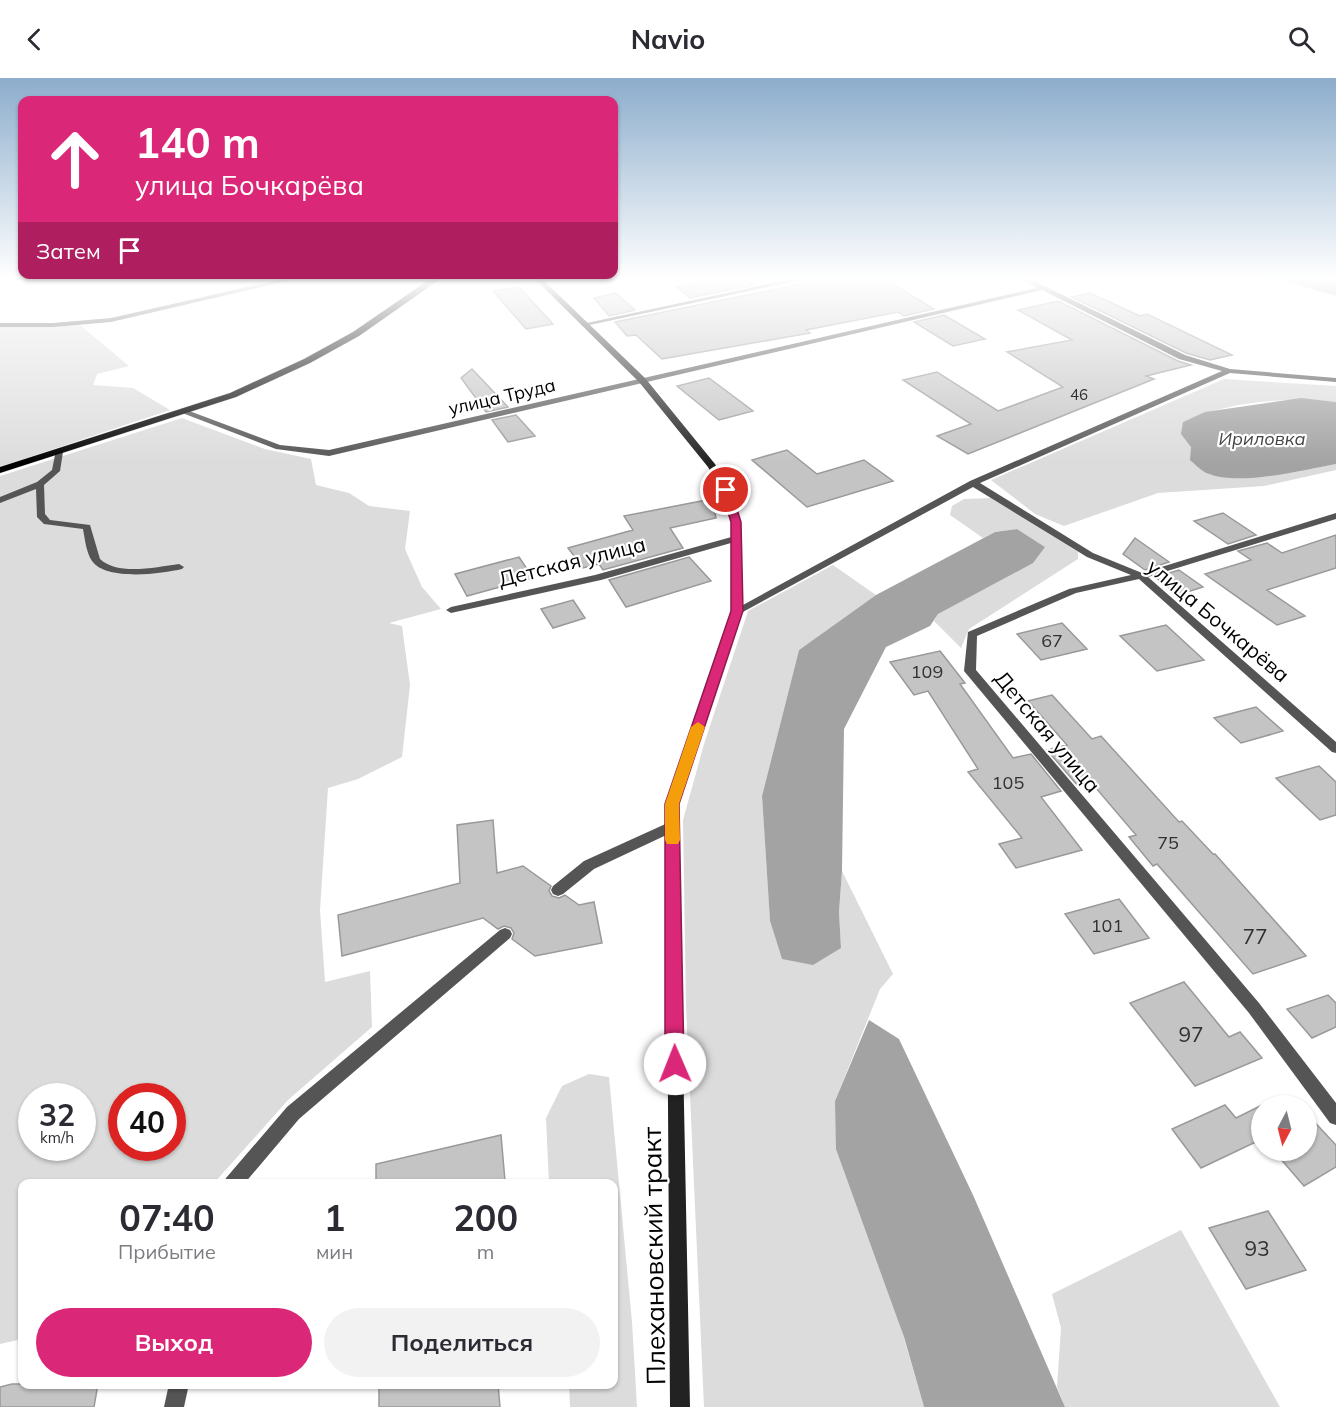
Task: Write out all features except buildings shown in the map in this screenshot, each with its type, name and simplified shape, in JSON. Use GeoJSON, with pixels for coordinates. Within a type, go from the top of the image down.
{"type":"FeatureCollection","features":[{"type":"Feature","properties":{"kind":"main road"},"geometry":{"type":"LineString","coordinates":[[0,470],[233,395],[307,361],[347,339]]}},
{"type":"Feature","properties":{"kind":"street"},"geometry":{"type":"LineString","coordinates":[[600,339],[642,380],[712,466],[726,490],[736,522],[737,611],[973,483],[1229,371]]}},
{"type":"Feature","properties":{"kind":"street","name":"улица Труда"},"geometry":{"type":"LineString","coordinates":[[181,411],[279,447],[328,453],[820,339]]}},
{"type":"Feature","properties":{"kind":"street"},"geometry":{"type":"LineString","coordinates":[[1146,339],[1182,357],[1229,371],[1336,380]]}},
{"type":"Feature","properties":{"kind":"street"},"geometry":{"type":"LineString","coordinates":[[0,500],[40,484],[56,471],[59,452]]}},
{"type":"Feature","properties":{"kind":"street","name":"улица Бочкарёва"},"geometry":{"type":"LineString","coordinates":[[973,483],[1090,555],[1141,576],[1336,749]]}},
{"type":"Feature","properties":{"kind":"street"},"geometry":{"type":"LineString","coordinates":[[40,484],[40,515],[47,522],[87,527],[96,561],[105,568],[133,571],[179,567]]}},
{"type":"Feature","properties":{"kind":"street","name":"Детская улица"},"geometry":{"type":"LineString","coordinates":[[1336,516],[1141,576],[1073,591],[972,634],[970,671],[1254,1008],[1336,1117]]}},
{"type":"Feature","properties":{"kind":"street","name":"Детская улица"},"geometry":{"type":"LineString","coordinates":[[451,610],[597,578],[735,539]]}},
{"type":"Feature","properties":{"kind":"street","name":"Плехановский тракт"},"geometry":{"type":"LineString","coordinates":[[680,1407],[672,804],[737,611]]}},
{"type":"Feature","properties":{"kind":"street"},"geometry":{"type":"LineString","coordinates":[[558,890],[589,864],[672,826]]}},
{"type":"Feature","properties":{"kind":"street"},"geometry":{"type":"LineString","coordinates":[[236,1179],[293,1113],[505,934]]}},
{"type":"Feature","properties":{"kind":"street"},"geometry":{"type":"LineString","coordinates":[[174,1407],[178,1389]]}},
{"type":"Feature","properties":{"kind":"shaded area"},"geometry":{"type":"Polygon","coordinates":[[[0,339],[97,339],[129,366],[97,374],[93,385],[133,388],[170,410],[0,467],[0,339]]]}},
{"type":"Feature","properties":{"kind":"shaded area"},"geometry":{"type":"Polygon","coordinates":[[[1224,379],[1336,386],[1336,402],[1297,400],[1258,402],[1219,409],[1183,422],[1191,447],[1208,474],[1256,476],[1336,464],[1336,470],[1264,486],[1158,493],[1064,526],[1035,514],[991,480],[1224,379]]]}},
{"type":"Feature","properties":{"kind":"shaded area"},"geometry":{"type":"Polygon","coordinates":[[[182,418],[265,449],[311,459],[316,485],[349,493],[369,506],[410,511],[405,549],[422,587],[441,609],[389,623],[402,626],[410,685],[402,757],[358,779],[328,788],[320,910],[325,982],[370,971],[372,1027],[288,1100],[218,1179],[18,1179],[18,1340],[0,1344],[0,476],[182,418]]]}},
{"type":"Feature","properties":{"kind":"shaded area"},"geometry":{"type":"Polygon","coordinates":[[[991,498],[1078,552],[1078,559],[969,629],[961,648],[934,621],[938,614],[1045,547],[1017,529],[995,532],[983,538],[950,515],[952,506],[964,499],[991,498]]]}},
{"type":"Feature","properties":{"kind":"shaded area"},"geometry":{"type":"Polygon","coordinates":[[[833,565],[876,595],[799,650],[762,796],[770,921],[782,959],[841,948],[839,912],[842,871],[893,974],[880,989],[835,1101],[924,1407],[704,1407],[686,1006],[683,820],[704,744],[748,611],[833,565]]]}},
{"type":"Feature","properties":{"kind":"shaded area"},"geometry":{"type":"Polygon","coordinates":[[[589,1074],[609,1077],[632,1322],[637,1407],[570,1407],[569,1389],[618,1389],[618,1179],[549,1179],[546,1118],[562,1086],[589,1074]]]}},
{"type":"Feature","properties":{"kind":"shaded area"},"geometry":{"type":"Polygon","coordinates":[[[1181,1230],[1280,1407],[1065,1407],[1057,1387],[1061,1328],[1052,1294],[1181,1230]]]}},
{"type":"Feature","properties":{"kind":"water","name":"Ириловка"},"geometry":{"type":"Polygon","coordinates":[[[1301,398],[1336,402],[1336,464],[1272,476],[1237,478],[1206,473],[1190,460],[1191,447],[1181,434],[1183,422],[1205,412],[1301,398]]]}},
{"type":"Feature","properties":{"kind":"water"},"geometry":{"type":"Polygon","coordinates":[[[1017,529],[1045,547],[1033,563],[938,614],[930,626],[886,647],[844,729],[842,871],[839,912],[841,948],[813,965],[782,959],[770,921],[762,796],[799,650],[876,595],[995,532],[1017,529]]]}},
{"type":"Feature","properties":{"kind":"water"},"geometry":{"type":"Polygon","coordinates":[[[869,1020],[899,1039],[973,1195],[1065,1407],[924,1407],[904,1337],[836,1149],[835,1101],[869,1020]]]}},
{"type":"Feature","properties":{"kind":"slow traffic"},"geometry":{"type":"LineString","coordinates":[[672,840],[672,804],[698,727]]}},
{"type":"Feature","properties":{"kind":"route"},"geometry":{"type":"LineString","coordinates":[[675,1064],[672,804],[737,611],[736,522],[726,490]]}}]}
